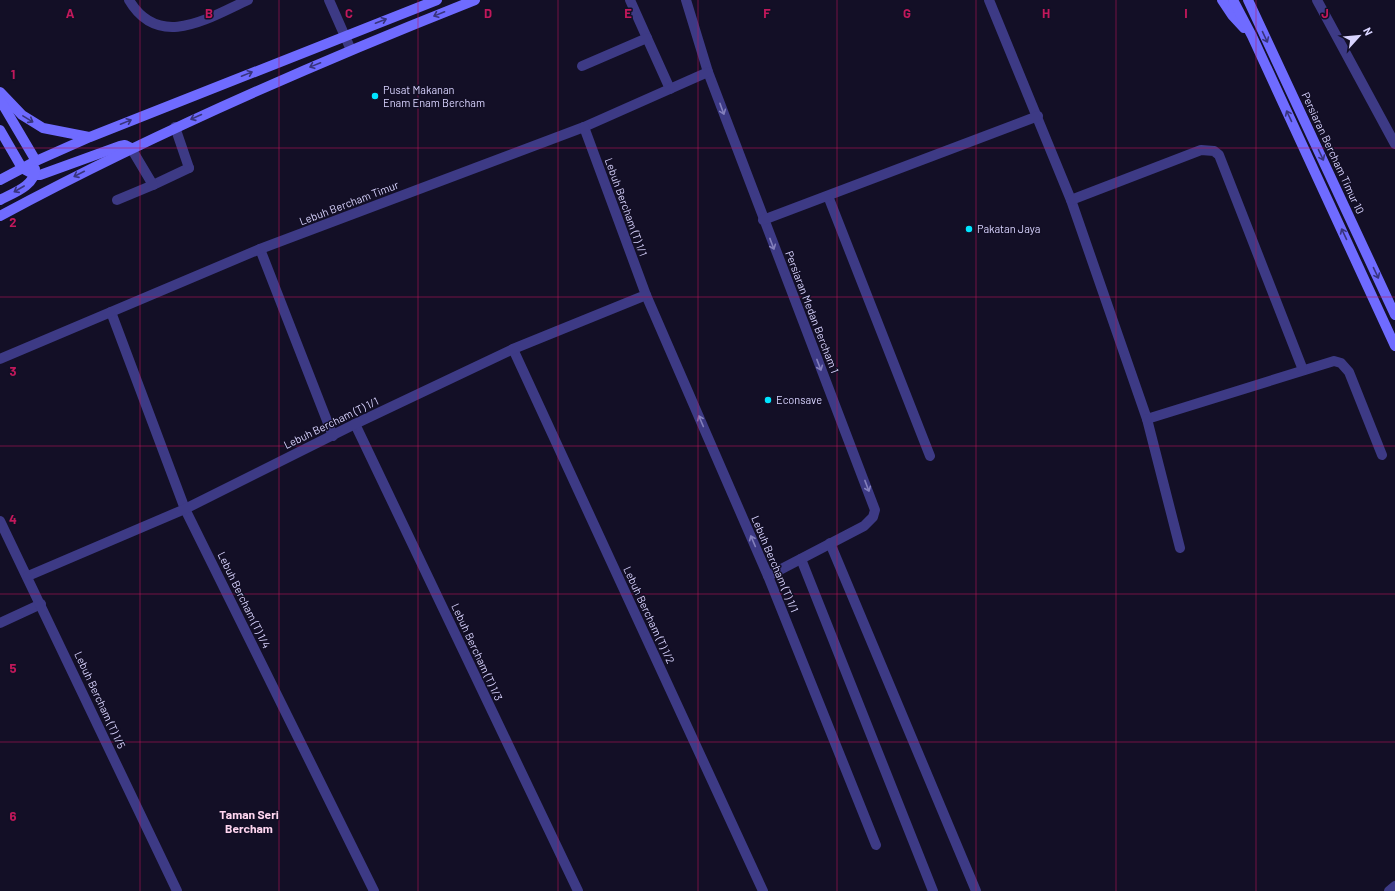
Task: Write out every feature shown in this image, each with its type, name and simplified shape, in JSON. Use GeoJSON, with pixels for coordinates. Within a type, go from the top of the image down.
{"type":"FeatureCollection","features":[{"type":"Feature","properties":{"kind":"street"},"geometry":{"type":"LineString","coordinates":[[129,0],[138,12],[149,20],[163,26],[175,28],[188,27],[230,4],[248,0]]}},
{"type":"Feature","properties":{"kind":"street"},"geometry":{"type":"LineString","coordinates":[[329,0],[351,50]]}},
{"type":"Feature","properties":{"kind":"street"},"geometry":{"type":"LineString","coordinates":[[0,180],[22,168],[90,137],[345,35],[437,0]]}},
{"type":"Feature","properties":{"kind":"street"},"geometry":{"type":"LineString","coordinates":[[0,216],[174,127],[351,50],[475,0]]}},
{"type":"Feature","properties":{"kind":"street"},"geometry":{"type":"LineString","coordinates":[[630,0],[670,89]]}},
{"type":"Feature","properties":{"kind":"street","name":"Persiaran Medan Bercham 1"},"geometry":{"type":"LineString","coordinates":[[686,0],[708,72],[763,220],[874,504],[875,510],[869,522],[768,576]]}},
{"type":"Feature","properties":{"kind":"street"},"geometry":{"type":"LineString","coordinates":[[989,0],[1038,116],[1071,200],[1147,419],[1180,548]]}},
{"type":"Feature","properties":{"kind":"street"},"geometry":{"type":"LineString","coordinates":[[1222,0],[1232,15],[1252,36]]}},
{"type":"Feature","properties":{"kind":"street"},"geometry":{"type":"LineString","coordinates":[[1233,0],[1252,36],[1395,346]]}},
{"type":"Feature","properties":{"kind":"street"},"geometry":{"type":"LineString","coordinates":[[1317,0],[1395,144]]}},
{"type":"Feature","properties":{"kind":"street","name":"Persiaran Bercham Timur 10"},"geometry":{"type":"LineString","coordinates":[[1248,1],[1395,315]]}},
{"type":"Feature","properties":{"kind":"street"},"geometry":{"type":"LineString","coordinates":[[582,66],[647,38]]}},
{"type":"Feature","properties":{"kind":"street","name":"Lebuh Bercham Timur"},"geometry":{"type":"LineString","coordinates":[[0,359],[260,249],[584,127],[708,72]]}},
{"type":"Feature","properties":{"kind":"street"},"geometry":{"type":"LineString","coordinates":[[0,92],[22,115],[43,128],[90,137]]}},
{"type":"Feature","properties":{"kind":"street"},"geometry":{"type":"LineString","coordinates":[[0,100],[36,162],[35,175],[30,183],[0,200]]}},
{"type":"Feature","properties":{"kind":"street"},"geometry":{"type":"LineString","coordinates":[[763,220],[1038,116]]}},
{"type":"Feature","properties":{"kind":"street"},"geometry":{"type":"LineString","coordinates":[[117,200],[189,168],[174,127]]}},
{"type":"Feature","properties":{"kind":"street","name":"Lebuh Bercham (T) 1/1"},"geometry":{"type":"LineString","coordinates":[[584,127],[646,295],[768,576],[876,845]]}},
{"type":"Feature","properties":{"kind":"street"},"geometry":{"type":"LineString","coordinates":[[0,130],[22,168],[35,175],[47,174],[125,145],[131,148],[153,184]]}},
{"type":"Feature","properties":{"kind":"street"},"geometry":{"type":"LineString","coordinates":[[1071,200],[1201,150],[1214,151],[1219,155],[1303,370]]}},
{"type":"Feature","properties":{"kind":"street"},"geometry":{"type":"LineString","coordinates":[[828,196],[930,456]]}},
{"type":"Feature","properties":{"kind":"street"},"geometry":{"type":"LineString","coordinates":[[260,249],[333,436]]}},
{"type":"Feature","properties":{"kind":"street","name":"Lebuh Bercham (T) 1/1"},"geometry":{"type":"LineString","coordinates":[[28,576],[185,509],[355,424],[513,349],[646,295]]}},
{"type":"Feature","properties":{"kind":"street","name":"Lebuh Bercham (T) 1/4"},"geometry":{"type":"LineString","coordinates":[[111,312],[185,509],[374,891]]}},
{"type":"Feature","properties":{"kind":"street","name":"Lebuh Bercham (T) 1/2"},"geometry":{"type":"LineString","coordinates":[[513,349],[762,891]]}},
{"type":"Feature","properties":{"kind":"street"},"geometry":{"type":"LineString","coordinates":[[1147,419],[1334,361],[1346,366],[1382,455]]}},
{"type":"Feature","properties":{"kind":"street","name":"Lebuh Bercham (T) 1/3"},"geometry":{"type":"LineString","coordinates":[[355,424],[578,891]]}},
{"type":"Feature","properties":{"kind":"street","name":"Lebuh Bercham (T) 1/5"},"geometry":{"type":"LineString","coordinates":[[0,521],[28,576],[177,891]]}},
{"type":"Feature","properties":{"kind":"street"},"geometry":{"type":"LineString","coordinates":[[830,543],[976,891]]}},
{"type":"Feature","properties":{"kind":"street"},"geometry":{"type":"LineString","coordinates":[[800,558],[933,891]]}},
{"type":"Feature","properties":{"kind":"street"},"geometry":{"type":"LineString","coordinates":[[0,623],[41,604]]}},
{"type":"Feature","properties":{"kind":"street"},"geometry":{"type":"LineString","coordinates":[[1389,891],[1395,886]]}},
{"type":"Feature","properties":{"kind":"place","name":"Pusat Makanan Enam Enam Bercham"},"geometry":{"type":"Point","coordinates":[375,96]}},
{"type":"Feature","properties":{"kind":"place","name":"Pakatan Jaya"},"geometry":{"type":"Point","coordinates":[969,229]}},
{"type":"Feature","properties":{"kind":"place","name":"Econsave"},"geometry":{"type":"Point","coordinates":[768,400]}},
{"type":"Feature","properties":{"kind":"district","name":"Taman Seri Bercham"},"geometry":{"type":"Point","coordinates":[249,822]}}]}
